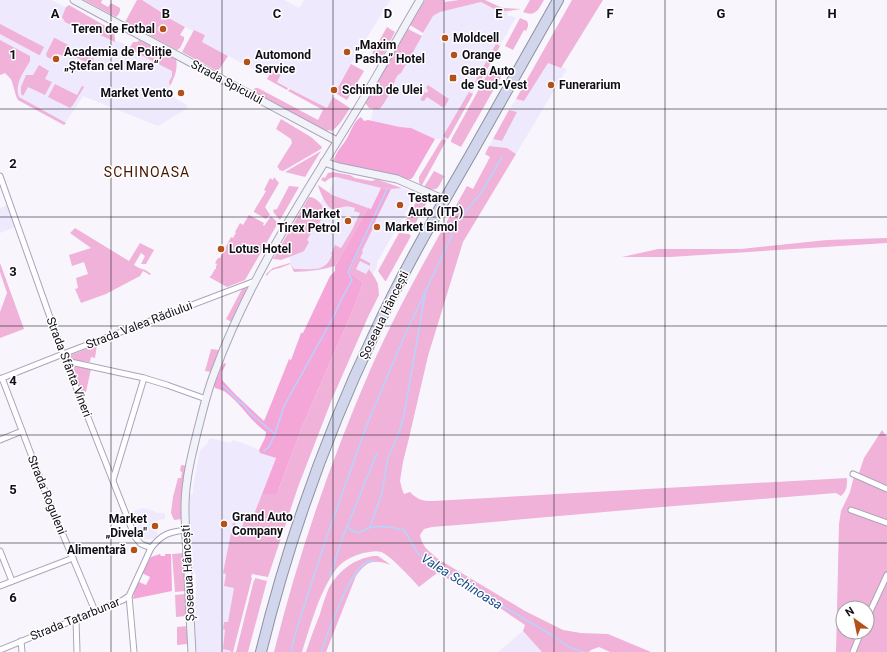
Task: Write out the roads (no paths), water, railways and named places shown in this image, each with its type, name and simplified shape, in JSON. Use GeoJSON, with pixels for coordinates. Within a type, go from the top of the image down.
{"type":"FeatureCollection","features":[{"type":"Feature","properties":{"kind":"highway","name":"Șoseaua Hâncești"},"geometry":{"type":"LineString","coordinates":[[261,652],[278,584],[305,503],[331,433],[361,361],[422,240],[558,0]]}},
{"type":"Feature","properties":{"kind":"street","name":"Strada Spicului"},"geometry":{"type":"LineString","coordinates":[[74,0],[337,141]]}},
{"type":"Feature","properties":{"kind":"street","name":"Șoseaua Hâncești"},"geometry":{"type":"LineString","coordinates":[[192,652],[185,505],[187,480],[206,399],[219,360],[255,281],[285,227],[357,109],[420,0]]}},
{"type":"Feature","properties":{"kind":"street"},"geometry":{"type":"LineString","coordinates":[[324,162],[339,167],[397,179],[445,200]]}},
{"type":"Feature","properties":{"kind":"street","name":"Strada Sfânta Vineri"},"geometry":{"type":"LineString","coordinates":[[0,176],[63,354],[135,537],[141,544],[152,548]]}},
{"type":"Feature","properties":{"kind":"street","name":"Strada Valea Rădiului"},"geometry":{"type":"LineString","coordinates":[[1,379],[255,281]]}},
{"type":"Feature","properties":{"kind":"street","name":"Strada Valea Rădiului"},"geometry":{"type":"LineString","coordinates":[[66,361],[144,378]]}},
{"type":"Feature","properties":{"kind":"street"},"geometry":{"type":"LineString","coordinates":[[113,480],[144,378],[206,399]]}},
{"type":"Feature","properties":{"kind":"street","name":"Strada Roguleni"},"geometry":{"type":"LineString","coordinates":[[1,379],[44,489],[95,611]]}},
{"type":"Feature","properties":{"kind":"street"},"geometry":{"type":"LineString","coordinates":[[0,440],[22,431]]}},
{"type":"Feature","properties":{"kind":"street"},"geometry":{"type":"LineString","coordinates":[[853,474],[887,489]]}},
{"type":"Feature","properties":{"kind":"street"},"geometry":{"type":"LineString","coordinates":[[851,510],[887,523]]}},
{"type":"Feature","properties":{"kind":"street","name":"Strada Tatarbunar"},"geometry":{"type":"LineString","coordinates":[[0,650],[130,596],[152,548],[165,535],[186,530]]}},
{"type":"Feature","properties":{"kind":"street"},"geometry":{"type":"LineString","coordinates":[[0,551],[12,581]]}},
{"type":"Feature","properties":{"kind":"street"},"geometry":{"type":"LineString","coordinates":[[0,586],[73,558]]}},
{"type":"Feature","properties":{"kind":"street"},"geometry":{"type":"LineString","coordinates":[[875,601],[887,575]]}},
{"type":"Feature","properties":{"kind":"street"},"geometry":{"type":"LineString","coordinates":[[130,596],[134,652]]}},
{"type":"Feature","properties":{"kind":"street"},"geometry":{"type":"LineString","coordinates":[[76,619],[78,652]]}},
{"type":"Feature","properties":{"kind":"street"},"geometry":{"type":"LineString","coordinates":[[853,652],[858,640]]}},
{"type":"Feature","properties":{"kind":"street"},"geometry":{"type":"LineString","coordinates":[[21,641],[22,652]]}},
{"type":"Feature","properties":{"kind":"waterway"},"geometry":{"type":"LineString","coordinates":[[291,652],[295,634],[326,539],[366,427],[404,337],[460,218],[481,193],[502,157]]}},
{"type":"Feature","properties":{"kind":"waterway"},"geometry":{"type":"LineString","coordinates":[[264,451],[269,447],[275,434],[284,406],[334,316],[352,280],[348,272],[387,189]]}},
{"type":"Feature","properties":{"kind":"waterway"},"geometry":{"type":"LineString","coordinates":[[370,527],[382,493],[388,457],[399,433],[404,415],[426,289]]}},
{"type":"Feature","properties":{"kind":"waterway","name":"Valea Schinoasa"},"geometry":{"type":"LineString","coordinates":[[222,385],[239,402],[243,404],[250,413],[275,434]]}},
{"type":"Feature","properties":{"kind":"waterway"},"geometry":{"type":"LineString","coordinates":[[330,576],[342,539],[377,453]]}},
{"type":"Feature","properties":{"kind":"waterway","name":"Valea Schinoasa"},"geometry":{"type":"LineString","coordinates":[[347,527],[357,533],[376,526],[404,530],[419,555],[569,647],[583,652]]}},
{"type":"Feature","properties":{"kind":"waterway"},"geometry":{"type":"LineString","coordinates":[[321,652],[334,618],[352,579],[365,563],[374,560]]}},
{"type":"Feature","properties":{"kind":"place","name":"Teren de Fotbal"},"geometry":{"type":"Point","coordinates":[163,29]}},
{"type":"Feature","properties":{"kind":"place","name":"Moldcell"},"geometry":{"type":"Point","coordinates":[445,38]}},
{"type":"Feature","properties":{"kind":"place","name":"„Maxim Pasha” Hotel"},"geometry":{"type":"Point","coordinates":[347,52]}},
{"type":"Feature","properties":{"kind":"place","name":"Orange"},"geometry":{"type":"Point","coordinates":[454,55]}},
{"type":"Feature","properties":{"kind":"place","name":"Academia de Poliție „Ștefan cel Mare“"},"geometry":{"type":"Point","coordinates":[56,59]}},
{"type":"Feature","properties":{"kind":"place","name":"Automond Service"},"geometry":{"type":"Point","coordinates":[247,62]}},
{"type":"Feature","properties":{"kind":"place","name":"Gara Auto de Sud-Vest"},"geometry":{"type":"Point","coordinates":[453,78]}},
{"type":"Feature","properties":{"kind":"place","name":"Funerarium"},"geometry":{"type":"Point","coordinates":[551,85]}},
{"type":"Feature","properties":{"kind":"place","name":"Schimb de Ulei"},"geometry":{"type":"Point","coordinates":[334,90]}},
{"type":"Feature","properties":{"kind":"place","name":"Market Vento"},"geometry":{"type":"Point","coordinates":[181,93]}},
{"type":"Feature","properties":{"kind":"place","name":"Testare Auto (ITP)"},"geometry":{"type":"Point","coordinates":[400,205]}},
{"type":"Feature","properties":{"kind":"place","name":"Market Tirex Petrol"},"geometry":{"type":"Point","coordinates":[348,221]}},
{"type":"Feature","properties":{"kind":"place","name":"Market Bimol"},"geometry":{"type":"Point","coordinates":[377,227]}},
{"type":"Feature","properties":{"kind":"place","name":"Lotus Hotel"},"geometry":{"type":"Point","coordinates":[221,249]}},
{"type":"Feature","properties":{"kind":"place","name":"Grand Auto Company"},"geometry":{"type":"Point","coordinates":[224,524]}},
{"type":"Feature","properties":{"kind":"place","name":"Market „Divela\""},"geometry":{"type":"Point","coordinates":[155,526]}},
{"type":"Feature","properties":{"kind":"place","name":"Alimentară"},"geometry":{"type":"Point","coordinates":[134,550]}},
{"type":"Feature","properties":{"kind":"district","name":"SCHINOASA"},"geometry":{"type":"Point","coordinates":[147,172]}}]}
